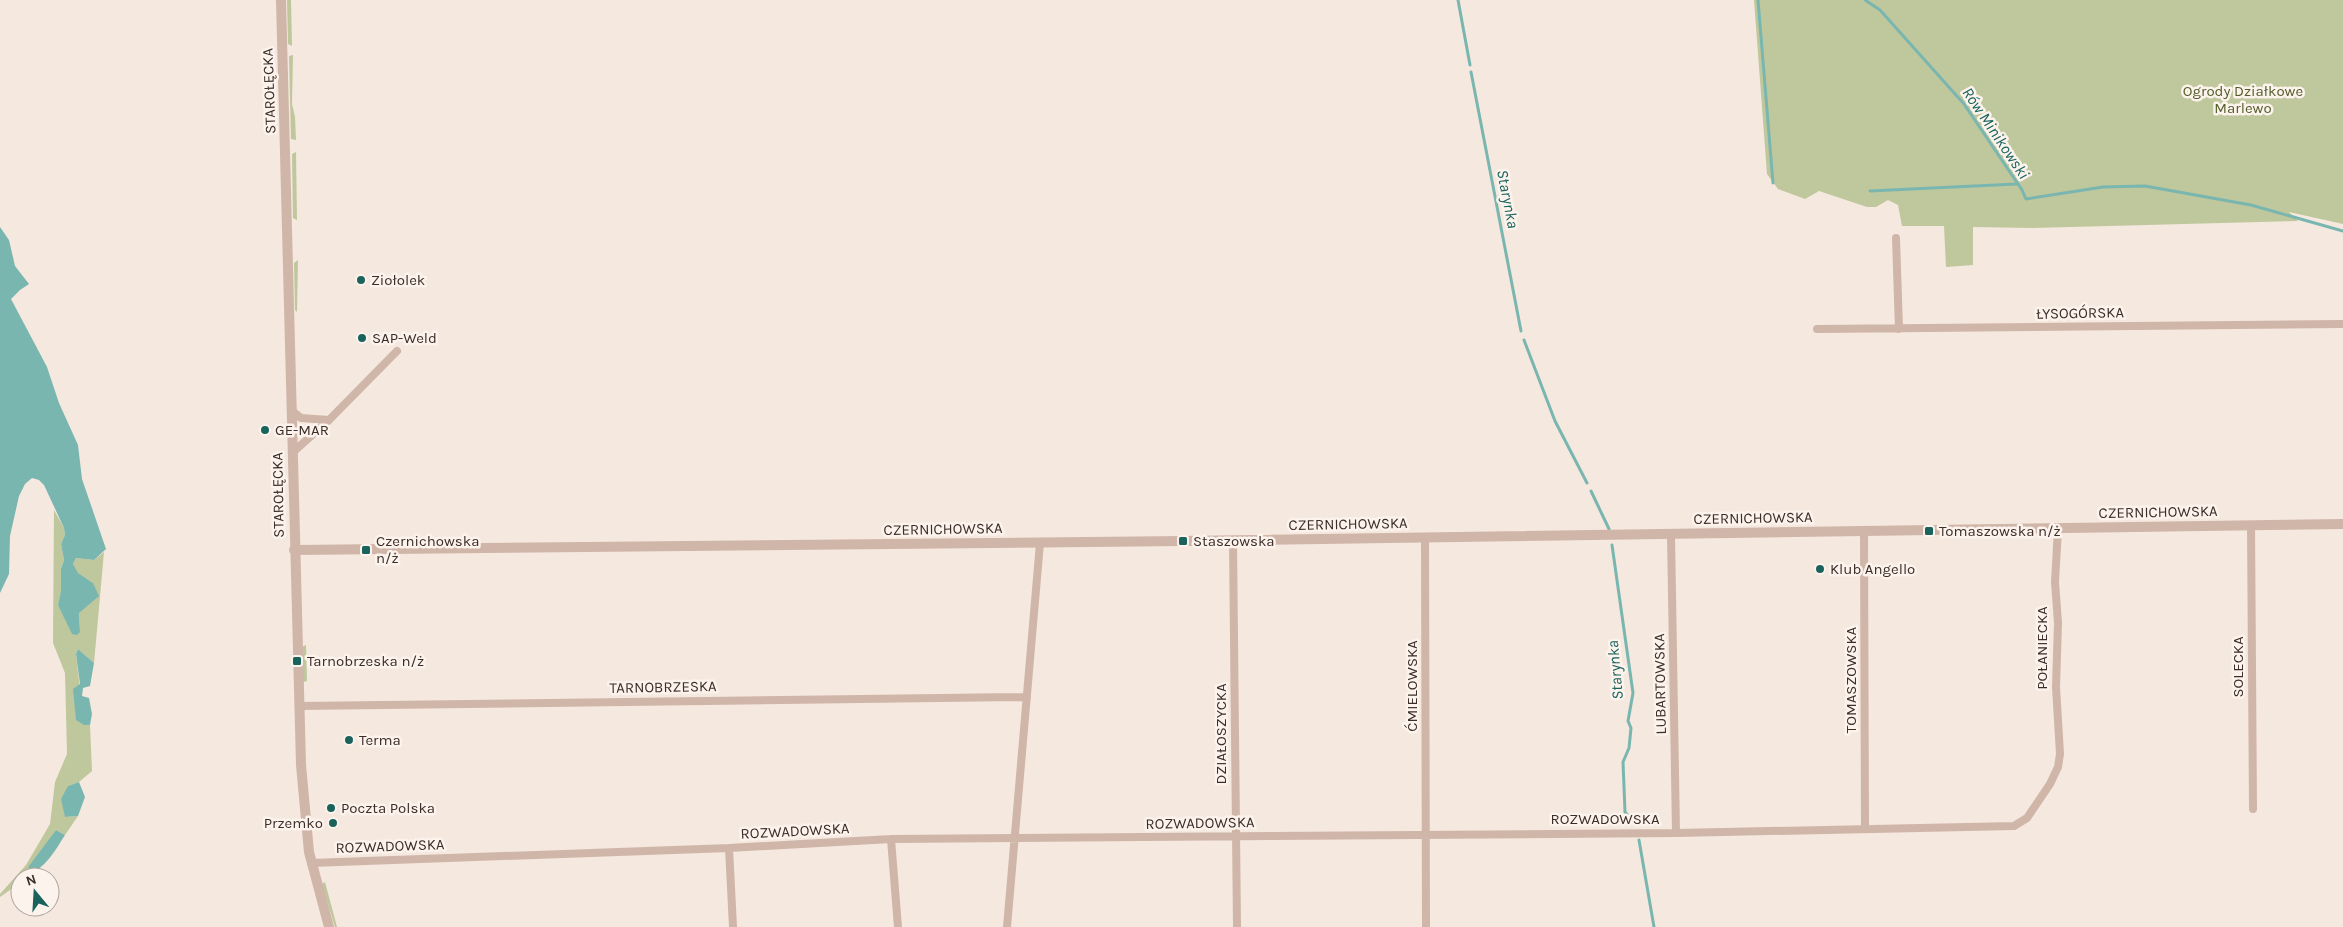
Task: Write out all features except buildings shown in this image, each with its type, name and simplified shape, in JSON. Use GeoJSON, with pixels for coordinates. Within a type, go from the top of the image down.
{"type":"FeatureCollection","features":[{"type":"Feature","properties":{"kind":"street","name":"STAROŁĘCKA"},"geometry":{"type":"LineString","coordinates":[[281,0],[294,550],[304,809],[311,863],[329,927]]}},
{"type":"Feature","properties":{"kind":"street"},"geometry":{"type":"LineString","coordinates":[[1896,238],[1899,329]]}},
{"type":"Feature","properties":{"kind":"street","name":"ŁYSOGÓRSKA"},"geometry":{"type":"LineString","coordinates":[[1817,330],[2343,324]]}},
{"type":"Feature","properties":{"kind":"street"},"geometry":{"type":"LineString","coordinates":[[292,453],[329,420],[397,351]]}},
{"type":"Feature","properties":{"kind":"street"},"geometry":{"type":"LineString","coordinates":[[292,411],[301,418],[329,420]]}},
{"type":"Feature","properties":{"kind":"street","name":"CZERNICHOWSKA"},"geometry":{"type":"LineString","coordinates":[[294,550],[1233,541],[2343,524]]}},
{"type":"Feature","properties":{"kind":"street","name":"SOLECKA"},"geometry":{"type":"LineString","coordinates":[[2251,525],[2253,809]]}},
{"type":"Feature","properties":{"kind":"street","name":"POŁANIECKA"},"geometry":{"type":"LineString","coordinates":[[2058,528],[2055,582],[2058,623],[2056,709],[2060,742],[2058,766]]}},
{"type":"Feature","properties":{"kind":"street","name":"TOMASZOWSKA"},"geometry":{"type":"LineString","coordinates":[[1864,532],[1865,829]]}},
{"type":"Feature","properties":{"kind":"street","name":"LUBARTOWSKA"},"geometry":{"type":"LineString","coordinates":[[1671,534],[1676,833]]}},
{"type":"Feature","properties":{"kind":"street","name":"ĆMIELOWSKA"},"geometry":{"type":"LineString","coordinates":[[1425,538],[1426,927]]}},
{"type":"Feature","properties":{"kind":"street","name":"DZIAŁOSZYCKA"},"geometry":{"type":"LineString","coordinates":[[1233,541],[1237,927]]}},
{"type":"Feature","properties":{"kind":"street"},"geometry":{"type":"LineString","coordinates":[[1007,927],[1040,543]]}},
{"type":"Feature","properties":{"kind":"street","name":"TARNOBRZESKA"},"geometry":{"type":"LineString","coordinates":[[299,706],[1027,698]]}},
{"type":"Feature","properties":{"kind":"street","name":"ROZWADOWSKA"},"geometry":{"type":"LineString","coordinates":[[311,863],[729,848],[891,839],[1015,840],[1236,836],[1676,833],[2002,827],[2019,824],[2032,811],[2050,784],[2058,766]]}},
{"type":"Feature","properties":{"kind":"street"},"geometry":{"type":"LineString","coordinates":[[891,839],[898,927]]}},
{"type":"Feature","properties":{"kind":"street"},"geometry":{"type":"LineString","coordinates":[[729,848],[733,927]]}},
{"type":"Feature","properties":{"kind":"green space"},"geometry":{"type":"Polygon","coordinates":[[[287,0],[291,0],[292,46],[288,44],[287,0]]]}},
{"type":"Feature","properties":{"kind":"green space","name":"Ogrody Działkowe Marlewo"},"geometry":{"type":"Polygon","coordinates":[[[1754,0],[2343,0],[2343,224],[2289,212],[2298,221],[2033,228],[1973,227],[1973,265],[1946,267],[1944,226],[1902,226],[1898,205],[1888,200],[1876,207],[1867,207],[1819,191],[1805,199],[1778,189],[1767,174],[1754,0]]]}},
{"type":"Feature","properties":{"kind":"green space"},"geometry":{"type":"Polygon","coordinates":[[[293,55],[292,104],[295,117],[296,140],[291,139],[289,56],[293,55]]]}},
{"type":"Feature","properties":{"kind":"green space"},"geometry":{"type":"Polygon","coordinates":[[[296,152],[297,220],[293,218],[292,154],[296,152]]]}},
{"type":"Feature","properties":{"kind":"green space"},"geometry":{"type":"Polygon","coordinates":[[[298,260],[297,312],[295,310],[294,263],[298,260]]]}},
{"type":"Feature","properties":{"kind":"green space"},"geometry":{"type":"Polygon","coordinates":[[[54,510],[64,528],[65,535],[61,544],[64,560],[61,569],[61,592],[58,605],[80,632],[79,613],[93,583],[77,573],[73,564],[76,558],[94,560],[104,552],[94,663],[78,649],[76,654],[84,725],[90,725],[92,771],[79,782],[68,786],[65,817],[78,816],[65,835],[56,830],[32,867],[24,867],[50,824],[55,782],[67,754],[65,673],[53,643],[54,510]]]}},
{"type":"Feature","properties":{"kind":"green space"},"geometry":{"type":"Polygon","coordinates":[[[306,645],[307,681],[303,682],[302,647],[306,645]]]}},
{"type":"Feature","properties":{"kind":"green space"},"geometry":{"type":"Polygon","coordinates":[[[325,882],[337,927],[335,927],[322,884],[325,882]]]}},
{"type":"Feature","properties":{"kind":"green space"},"geometry":{"type":"Polygon","coordinates":[[[10,883],[10,890],[0,897],[0,894],[10,883]]]}},
{"type":"Feature","properties":{"kind":"water"},"geometry":{"type":"Polygon","coordinates":[[[0,227],[9,240],[15,266],[29,284],[11,299],[47,367],[59,403],[78,445],[82,479],[106,549],[94,560],[76,558],[73,564],[78,573],[93,583],[99,596],[79,613],[80,632],[77,635],[72,634],[58,605],[61,591],[61,569],[64,560],[61,544],[65,535],[64,528],[44,485],[39,480],[32,478],[25,484],[19,496],[10,536],[9,574],[0,593],[0,227]]]}},
{"type":"Feature","properties":{"kind":"water"},"geometry":{"type":"Polygon","coordinates":[[[78,649],[94,663],[90,686],[83,688],[82,696],[89,698],[92,714],[90,725],[84,725],[76,720],[73,689],[80,684],[76,654],[78,649]]]}},
{"type":"Feature","properties":{"kind":"water"},"geometry":{"type":"Polygon","coordinates":[[[79,782],[85,797],[78,816],[65,817],[61,799],[68,786],[79,782]]]}},
{"type":"Feature","properties":{"kind":"water"},"geometry":{"type":"Polygon","coordinates":[[[56,830],[65,835],[44,864],[40,867],[29,866],[56,830]]]}},
{"type":"Feature","properties":{"kind":"waterway","name":"Starynka"},"geometry":{"type":"LineString","coordinates":[[1458,0],[1470,65]]}},
{"type":"Feature","properties":{"kind":"waterway"},"geometry":{"type":"LineString","coordinates":[[1758,0],[1773,183]]}},
{"type":"Feature","properties":{"kind":"waterway","name":"Rów Minikowski"},"geometry":{"type":"LineString","coordinates":[[1865,0],[1880,10],[1964,104],[2022,190],[2026,199],[2103,187],[2145,186],[2251,205],[2343,231]]}},
{"type":"Feature","properties":{"kind":"waterway","name":"Starynka"},"geometry":{"type":"LineString","coordinates":[[1471,72],[1521,331]]}},
{"type":"Feature","properties":{"kind":"waterway"},"geometry":{"type":"LineString","coordinates":[[1870,191],[2016,184]]}},
{"type":"Feature","properties":{"kind":"waterway","name":"Starynka"},"geometry":{"type":"LineString","coordinates":[[1524,340],[1555,421],[1587,483]]}},
{"type":"Feature","properties":{"kind":"waterway","name":"Starynka"},"geometry":{"type":"LineString","coordinates":[[1591,491],[1609,529]]}},
{"type":"Feature","properties":{"kind":"waterway","name":"Starynka"},"geometry":{"type":"LineString","coordinates":[[1612,545],[1633,693],[1628,721],[1631,728],[1629,748],[1623,762],[1625,812],[1631,819]]}},
{"type":"Feature","properties":{"kind":"waterway","name":"Starynka"},"geometry":{"type":"LineString","coordinates":[[1639,840],[1654,927]]}},
{"type":"Feature","properties":{"kind":"place","name":"Ziołolek"},"geometry":{"type":"Point","coordinates":[361,280]}},
{"type":"Feature","properties":{"kind":"place","name":"SAP-Weld"},"geometry":{"type":"Point","coordinates":[362,338]}},
{"type":"Feature","properties":{"kind":"place","name":"GE-MAR"},"geometry":{"type":"Point","coordinates":[265,430]}},
{"type":"Feature","properties":{"kind":"place","name":"Tomaszowska n/ż"},"geometry":{"type":"Point","coordinates":[1929,531]}},
{"type":"Feature","properties":{"kind":"place","name":"Staszowska"},"geometry":{"type":"Point","coordinates":[1183,541]}},
{"type":"Feature","properties":{"kind":"place","name":"Czernichowska n/ż"},"geometry":{"type":"Point","coordinates":[366,550]}},
{"type":"Feature","properties":{"kind":"place","name":"Klub Angello"},"geometry":{"type":"Point","coordinates":[1820,569]}},
{"type":"Feature","properties":{"kind":"place","name":"Tarnobrzeska n/ż"},"geometry":{"type":"Point","coordinates":[297,661]}},
{"type":"Feature","properties":{"kind":"place","name":"Terma"},"geometry":{"type":"Point","coordinates":[349,740]}},
{"type":"Feature","properties":{"kind":"place","name":"Poczta Polska"},"geometry":{"type":"Point","coordinates":[331,808]}},
{"type":"Feature","properties":{"kind":"place","name":"Przemko"},"geometry":{"type":"Point","coordinates":[333,823]}}]}
